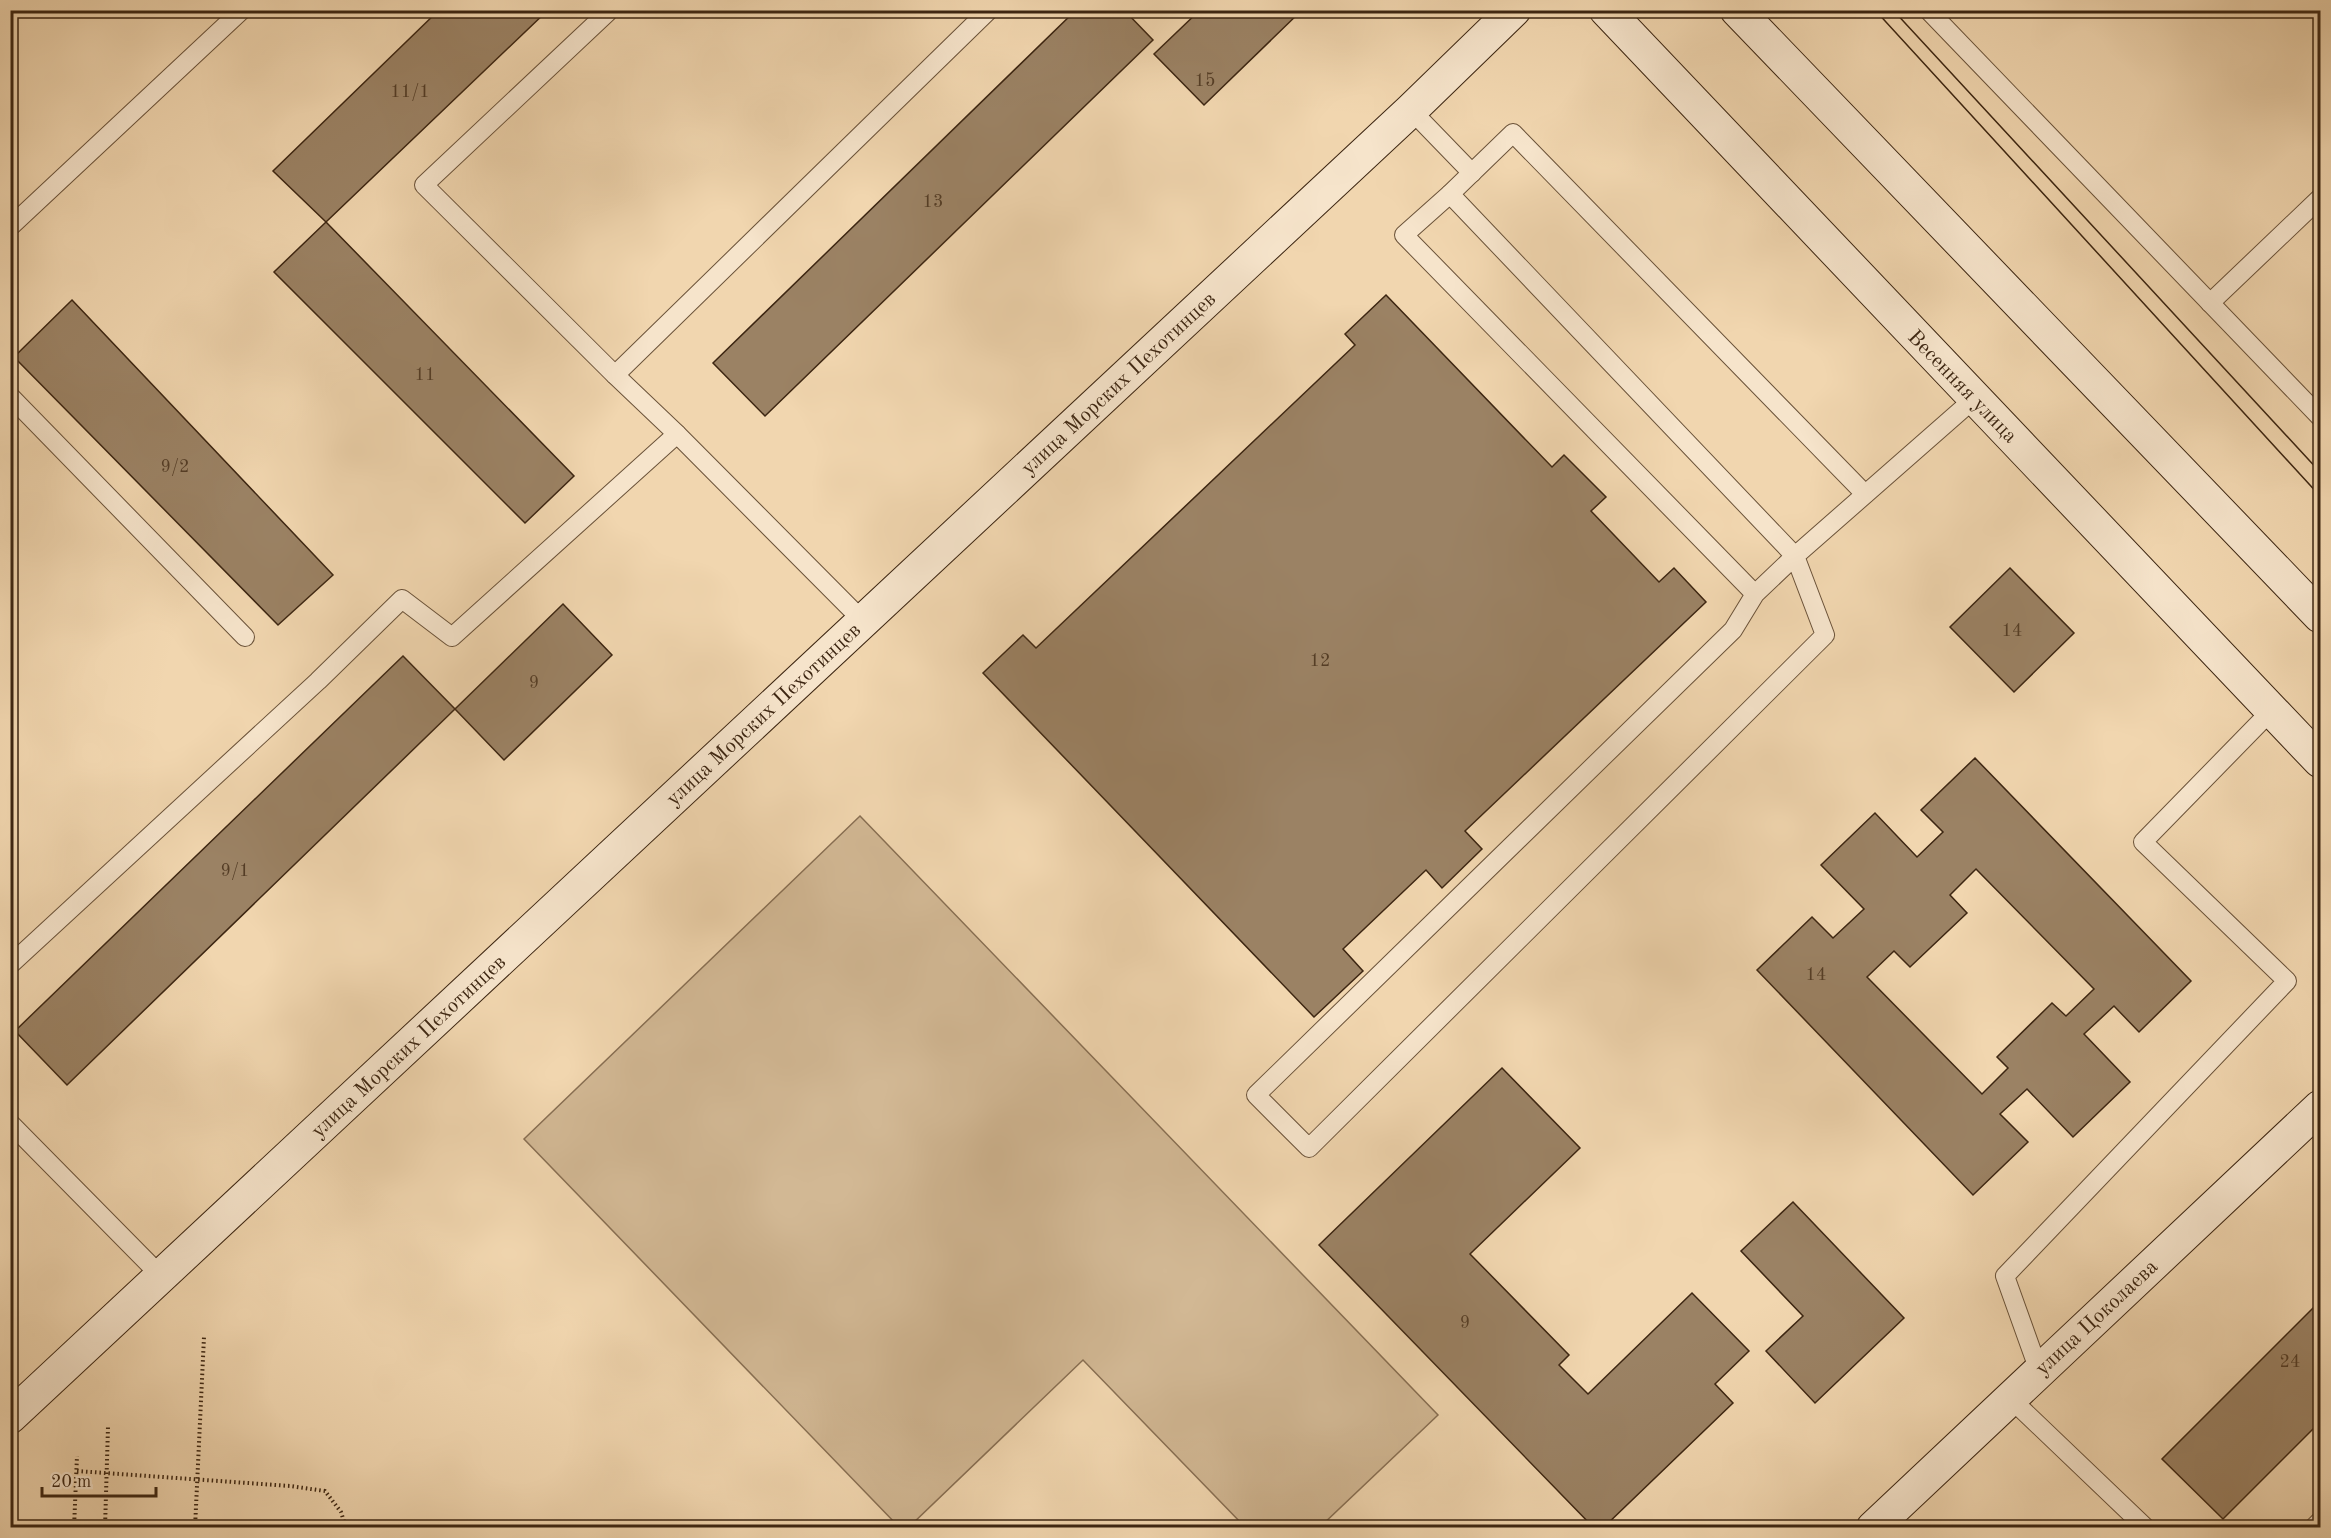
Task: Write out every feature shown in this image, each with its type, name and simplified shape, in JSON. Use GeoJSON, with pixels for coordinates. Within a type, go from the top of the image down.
{"type":"FeatureCollection","features":[{"type":"Feature","properties":{"kind":"street","name":"улица Морских Пехотинцев"},"geometry":{"type":"LineString","coordinates":[[10,1417],[1411,110],[1514,10]]}},
{"type":"Feature","properties":{"kind":"street","name":"Весенняя улица"},"geometry":{"type":"LineString","coordinates":[[1606,10],[2320,761]]}},
{"type":"Feature","properties":{"kind":"street"},"geometry":{"type":"LineString","coordinates":[[1737,10],[2320,616]]}},
{"type":"Feature","properties":{"kind":"street","name":"улица Цоколаева"},"geometry":{"type":"LineString","coordinates":[[1873,1527],[2320,1107]]}},
{"type":"Feature","properties":{"kind":"lane"},"geometry":{"type":"LineString","coordinates":[[10,227],[242,10]]}},
{"type":"Feature","properties":{"kind":"lane"},"geometry":{"type":"LineString","coordinates":[[615,375],[989,10]]}},
{"type":"Feature","properties":{"kind":"lane"},"geometry":{"type":"LineString","coordinates":[[1928,10],[2320,417]]}},
{"type":"Feature","properties":{"kind":"lane"},"geometry":{"type":"LineString","coordinates":[[608,12],[424,185],[863,621]]}},
{"type":"Feature","properties":{"kind":"lane"},"geometry":{"type":"LineString","coordinates":[[1411,110],[1472,173]]}},
{"type":"Feature","properties":{"kind":"lane"},"geometry":{"type":"LineString","coordinates":[[1755,594],[1404,236],[1513,134],[1865,494]]}},
{"type":"Feature","properties":{"kind":"lane"},"geometry":{"type":"LineString","coordinates":[[1450,194],[1795,556],[1825,635],[1308,1148],[1256,1095],[1733,630],[1755,594],[1795,556],[1975,398]]}},
{"type":"Feature","properties":{"kind":"lane"},"geometry":{"type":"LineString","coordinates":[[2210,303],[2320,198]]}},
{"type":"Feature","properties":{"kind":"lane"},"geometry":{"type":"LineString","coordinates":[[10,396],[245,637]]}},
{"type":"Feature","properties":{"kind":"lane"},"geometry":{"type":"LineString","coordinates":[[10,965],[318,681],[402,598],[452,637],[677,434]]}},
{"type":"Feature","properties":{"kind":"lane"},"geometry":{"type":"LineString","coordinates":[[2039,1371],[2005,1276],[2287,981],[2142,842],[2271,711]]}},
{"type":"Feature","properties":{"kind":"lane"},"geometry":{"type":"LineString","coordinates":[[10,1123],[161,1276]]}},
{"type":"Feature","properties":{"kind":"lane"},"geometry":{"type":"LineString","coordinates":[[2010,1398],[2146,1527]]}},
{"type":"Feature","properties":{"kind":"lane"},"geometry":{"type":"LineString","coordinates":[[2313,1527],[2320,1521]]}},
{"type":"Feature","properties":{"kind":"path"},"geometry":{"type":"LineString","coordinates":[[195,1527],[204,1337]]}},
{"type":"Feature","properties":{"kind":"path"},"geometry":{"type":"LineString","coordinates":[[105,1527],[108,1427]]}},
{"type":"Feature","properties":{"kind":"path"},"geometry":{"type":"LineString","coordinates":[[74,1527],[77,1456]]}},
{"type":"Feature","properties":{"kind":"path"},"geometry":{"type":"LineString","coordinates":[[77,1471],[198,1478],[325,1491],[341,1512],[346,1527]]}},
{"type":"Feature","properties":{"kind":"shaded area"},"geometry":{"type":"Polygon","coordinates":[[[860,816],[1438,1415],[1320,1527],[1245,1527],[1083,1360],[909,1527],[899,1527],[524,1139],[860,816]]]}},
{"type":"Feature","properties":{"kind":"building"},"geometry":{"type":"Polygon","coordinates":[[[439,10],[548,10],[326,222],[273,171],[439,10]]]}},
{"type":"Feature","properties":{"kind":"building"},"geometry":{"type":"Polygon","coordinates":[[[1076,10],[1124,10],[1153,40],[765,416],[713,363],[1076,10]]]}},
{"type":"Feature","properties":{"kind":"building"},"geometry":{"type":"Polygon","coordinates":[[[1200,10],[1302,10],[1204,105],[1154,54],[1200,10]]]}},
{"type":"Feature","properties":{"kind":"building"},"geometry":{"type":"Polygon","coordinates":[[[326,222],[574,476],[525,523],[274,272],[326,222]]]}},
{"type":"Feature","properties":{"kind":"building"},"geometry":{"type":"Polygon","coordinates":[[[1386,295],[1552,467],[1564,455],[1606,497],[1591,511],[1659,582],[1674,568],[1706,602],[1465,831],[1482,849],[1442,888],[1426,870],[1343,949],[1363,971],[1314,1017],[983,673],[1023,635],[1036,648],[1355,345],[1345,334],[1386,295]]]}},
{"type":"Feature","properties":{"kind":"building"},"geometry":{"type":"Polygon","coordinates":[[[72,300],[333,575],[278,625],[14,357],[72,300]]]}},
{"type":"Feature","properties":{"kind":"building"},"geometry":{"type":"Polygon","coordinates":[[[2010,568],[2074,633],[2014,692],[1950,627],[2010,568]]]}},
{"type":"Feature","properties":{"kind":"building"},"geometry":{"type":"Polygon","coordinates":[[[563,604],[612,655],[504,760],[455,709],[563,604]]]}},
{"type":"Feature","properties":{"kind":"building"},"geometry":{"type":"Polygon","coordinates":[[[403,656],[455,709],[67,1085],[15,1031],[403,656]]]}},
{"type":"Feature","properties":{"kind":"building"},"geometry":{"type":"Polygon","coordinates":[[[1975,758],[2191,981],[2139,1032],[2114,1006],[2084,1034],[2130,1082],[2073,1137],[2027,1089],[2000,1114],[2028,1142],[1973,1195],[1757,970],[1812,917],[1833,938],[1864,909],[1821,865],[1875,813],[1917,857],[1943,832],[1921,810],[1975,758]],[[1976,869],[1950,895],[1967,913],[1910,967],[1894,951],[1867,977],[1982,1094],[2008,1068],[1997,1057],[2052,1003],[2066,1016],[2094,989],[1976,869]]]}},
{"type":"Feature","properties":{"kind":"building"},"geometry":{"type":"Polygon","coordinates":[[[1502,1068],[1580,1148],[1470,1254],[1569,1355],[1559,1365],[1588,1394],[1692,1293],[1749,1351],[1715,1384],[1733,1403],[1603,1528],[1594,1528],[1319,1245],[1502,1068]]]}},
{"type":"Feature","properties":{"kind":"building"},"geometry":{"type":"Polygon","coordinates":[[[1793,1202],[1904,1318],[1815,1403],[1766,1351],[1803,1316],[1741,1251],[1793,1202]]]}},
{"type":"Feature","properties":{"kind":"building"},"geometry":{"type":"Polygon","coordinates":[[[2320,1301],[2320,1422],[2223,1519],[2162,1459],[2320,1301]]]}},
{"type":"Feature","properties":{"kind":"tram line"},"geometry":{"type":"LineString","coordinates":[[1875,10],[2320,496]]}},
{"type":"Feature","properties":{"kind":"tram line"},"geometry":{"type":"LineString","coordinates":[[1893,10],[2320,472]]}}]}
